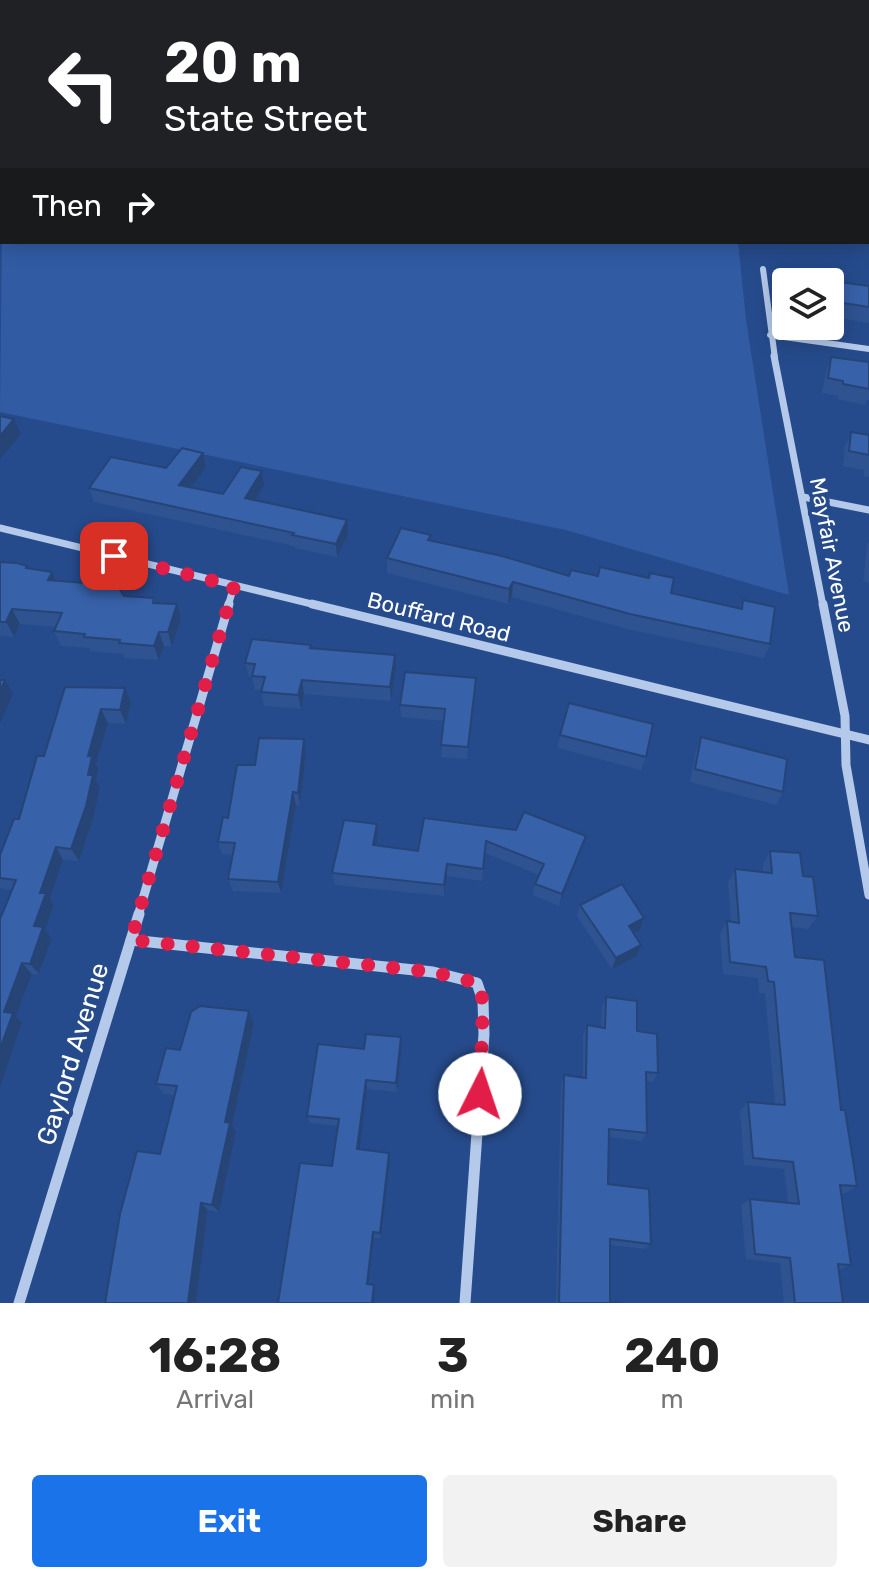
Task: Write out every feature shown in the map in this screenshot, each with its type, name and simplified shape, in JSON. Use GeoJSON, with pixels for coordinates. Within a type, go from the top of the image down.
{"type":"FeatureCollection","features":[{"type":"Feature","properties":{"kind":"street","name":"Mayfair Avenue"},"geometry":{"type":"LineString","coordinates":[[763,269],[770,335],[842,700],[846,765],[869,895]]}},
{"type":"Feature","properties":{"kind":"street"},"geometry":{"type":"LineString","coordinates":[[770,335],[869,349]]}},
{"type":"Feature","properties":{"kind":"street"},"geometry":{"type":"LineString","coordinates":[[803,497],[869,510]]}},
{"type":"Feature","properties":{"kind":"street","name":"Bouffard Road"},"geometry":{"type":"LineString","coordinates":[[0,528],[869,740]]}},
{"type":"Feature","properties":{"kind":"street","name":"Gaylord Avenue"},"geometry":{"type":"LineString","coordinates":[[19,1303],[131,940],[234,586]]}},
{"type":"Feature","properties":{"kind":"street"},"geometry":{"type":"LineString","coordinates":[[131,940],[433,972],[477,983],[483,1001],[484,1034],[465,1303]]}},
{"type":"Feature","properties":{"kind":"shaded area"},"geometry":{"type":"Polygon","coordinates":[[[2,244],[738,244],[746,320],[789,595],[566,530],[0,412],[2,244]]]}},
{"type":"Feature","properties":{"kind":"building"},"geometry":{"type":"Polygon","coordinates":[[[844,283],[869,286],[869,307],[844,303],[844,283]]]}},
{"type":"Feature","properties":{"kind":"building"},"geometry":{"type":"Polygon","coordinates":[[[831,357],[869,362],[869,389],[828,378],[831,357]]]}},
{"type":"Feature","properties":{"kind":"building"},"geometry":{"type":"Polygon","coordinates":[[[0,416],[14,419],[0,436],[0,416]]]}},
{"type":"Feature","properties":{"kind":"building"},"geometry":{"type":"Polygon","coordinates":[[[851,432],[869,435],[869,455],[849,451],[851,432]]]}},
{"type":"Feature","properties":{"kind":"building"},"geometry":{"type":"Polygon","coordinates":[[[182,448],[203,453],[179,485],[223,494],[241,467],[262,471],[245,498],[347,520],[336,544],[89,488],[111,457],[166,468],[182,448]]]}},
{"type":"Feature","properties":{"kind":"building"},"geometry":{"type":"Polygon","coordinates":[[[401,528],[431,535],[428,540],[502,556],[569,576],[571,570],[598,576],[600,567],[649,578],[650,573],[674,578],[671,593],[742,609],[743,600],[775,607],[770,644],[630,614],[513,582],[509,589],[387,558],[401,528]]]}},
{"type":"Feature","properties":{"kind":"building"},"geometry":{"type":"Polygon","coordinates":[[[0,562],[52,572],[48,580],[98,584],[97,587],[119,588],[124,596],[154,598],[153,603],[177,604],[168,632],[159,632],[154,646],[54,631],[62,613],[12,609],[6,622],[0,622],[0,562]]]}},
{"type":"Feature","properties":{"kind":"building"},"geometry":{"type":"Polygon","coordinates":[[[252,639],[311,645],[310,648],[395,655],[390,687],[302,680],[298,695],[261,692],[265,677],[252,676],[255,664],[245,663],[252,639]]]}},
{"type":"Feature","properties":{"kind":"building"},"geometry":{"type":"Polygon","coordinates":[[[405,672],[476,678],[468,747],[441,745],[445,709],[400,705],[405,672]]]}},
{"type":"Feature","properties":{"kind":"building"},"geometry":{"type":"Polygon","coordinates":[[[65,687],[125,688],[120,710],[101,709],[88,756],[92,756],[88,775],[93,775],[86,806],[71,849],[56,847],[40,893],[46,893],[34,926],[43,927],[30,964],[22,963],[4,1012],[13,1013],[0,1049],[0,919],[16,880],[0,878],[0,855],[14,819],[19,819],[37,756],[44,756],[65,687]]]}},
{"type":"Feature","properties":{"kind":"building"},"geometry":{"type":"Polygon","coordinates":[[[569,703],[653,724],[646,757],[560,735],[569,703]]]}},
{"type":"Feature","properties":{"kind":"building"},"geometry":{"type":"Polygon","coordinates":[[[701,737],[787,759],[783,792],[695,769],[701,737]]]}},
{"type":"Feature","properties":{"kind":"building"},"geometry":{"type":"Polygon","coordinates":[[[259,738],[304,739],[298,793],[293,792],[278,882],[228,879],[235,843],[218,842],[223,817],[228,818],[237,765],[255,765],[259,738]]]}},
{"type":"Feature","properties":{"kind":"building"},"geometry":{"type":"Polygon","coordinates":[[[524,812],[586,836],[562,894],[535,884],[544,864],[486,841],[483,869],[447,864],[444,885],[332,873],[344,820],[377,824],[373,845],[418,851],[424,818],[516,830],[524,812]]]}},
{"type":"Feature","properties":{"kind":"building"},"geometry":{"type":"Polygon","coordinates":[[[770,851],[800,853],[803,876],[813,877],[818,916],[790,913],[795,957],[824,960],[841,1110],[845,1110],[857,1186],[840,1185],[851,1265],[838,1264],[843,1303],[795,1303],[790,1258],[755,1254],[750,1199],[799,1204],[793,1162],[753,1158],[748,1102],[785,1105],[774,982],[768,981],[766,967],[730,962],[727,921],[739,923],[735,869],[772,873],[770,851]]]}},
{"type":"Feature","properties":{"kind":"building"},"geometry":{"type":"Polygon","coordinates":[[[622,884],[644,918],[629,926],[641,945],[616,958],[580,905],[622,884]]]}},
{"type":"Feature","properties":{"kind":"building"},"geometry":{"type":"Polygon","coordinates":[[[606,997],[637,1001],[637,1031],[657,1034],[658,1073],[646,1072],[647,1133],[609,1129],[608,1184],[649,1189],[651,1244],[610,1239],[610,1302],[622,1303],[559,1303],[564,1075],[586,1078],[587,1025],[605,1028],[606,997]]]}},
{"type":"Feature","properties":{"kind":"building"},"geometry":{"type":"Polygon","coordinates":[[[200,1006],[249,1011],[225,1122],[230,1123],[212,1205],[201,1203],[188,1303],[105,1303],[120,1214],[137,1151],[160,1154],[177,1086],[156,1084],[166,1048],[180,1050],[191,1012],[200,1006]]]}},
{"type":"Feature","properties":{"kind":"building"},"geometry":{"type":"Polygon","coordinates":[[[366,1034],[401,1037],[396,1083],[366,1080],[357,1149],[389,1153],[380,1233],[373,1232],[367,1284],[374,1285],[372,1303],[278,1303],[300,1163],[332,1166],[339,1119],[307,1116],[318,1044],[364,1049],[366,1034]]]}},
{"type":"Feature","properties":{"kind":"route"},"geometry":{"type":"LineString","coordinates":[[114,556],[234,586],[131,940],[433,972],[477,983],[483,1001],[484,1034],[480,1094]]}}]}
